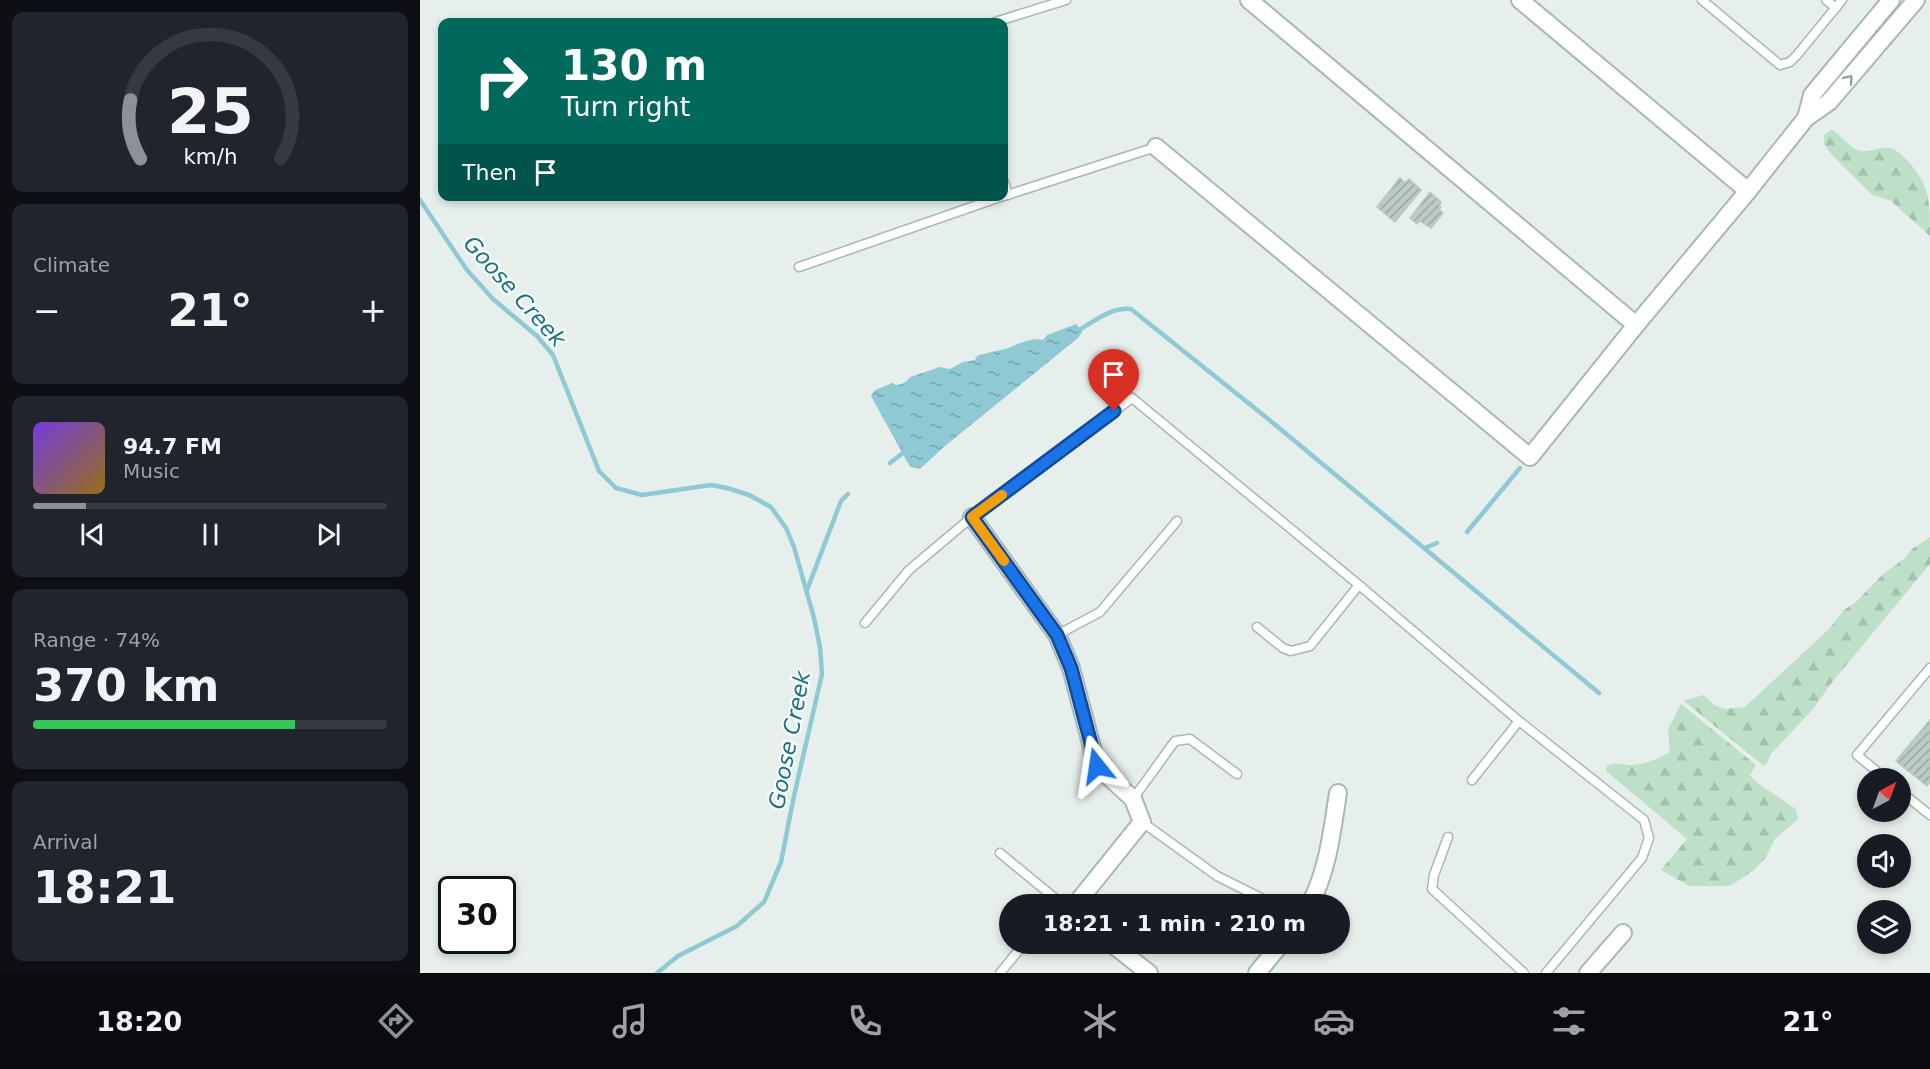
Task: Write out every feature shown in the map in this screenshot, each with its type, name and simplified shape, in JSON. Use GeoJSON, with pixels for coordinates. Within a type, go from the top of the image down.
{"type":"FeatureCollection","features":[{"type":"Feature","properties":{"kind":"street"},"geometry":{"type":"LineString","coordinates":[[1249,0],[1636,325]]}},
{"type":"Feature","properties":{"kind":"street"},"geometry":{"type":"LineString","coordinates":[[1520,0],[1748,191]]}},
{"type":"Feature","properties":{"kind":"street"},"geometry":{"type":"LineString","coordinates":[[1806,118],[1812,95],[1891,0]]}},
{"type":"Feature","properties":{"kind":"street"},"geometry":{"type":"LineString","coordinates":[[1156,147],[1530,457],[1806,118],[1829,102],[1916,0]]}},
{"type":"Feature","properties":{"kind":"street"},"geometry":{"type":"LineString","coordinates":[[972,517],[1057,635],[1071,668],[1097,766],[1133,799],[1142,822],[1073,894]]}},
{"type":"Feature","properties":{"kind":"street"},"geometry":{"type":"LineString","coordinates":[[1315,894],[1327,861],[1338,793]]}},
{"type":"Feature","properties":{"kind":"street"},"geometry":{"type":"LineString","coordinates":[[1588,973],[1623,933]]}},
{"type":"Feature","properties":{"kind":"street"},"geometry":{"type":"LineString","coordinates":[[1125,954],[1149,973]]}},
{"type":"Feature","properties":{"kind":"street"},"geometry":{"type":"LineString","coordinates":[[1257,973],[1273,954]]}},
{"type":"Feature","properties":{"kind":"lane"},"geometry":{"type":"LineString","coordinates":[[1008,18],[1066,0]]}},
{"type":"Feature","properties":{"kind":"lane"},"geometry":{"type":"LineString","coordinates":[[1702,0],[1780,65],[1790,62],[1797,55],[1842,0]]}},
{"type":"Feature","properties":{"kind":"lane"},"geometry":{"type":"LineString","coordinates":[[1826,0],[1836,8]]}},
{"type":"Feature","properties":{"kind":"lane"},"geometry":{"type":"LineString","coordinates":[[1008,195],[1156,147]]}},
{"type":"Feature","properties":{"kind":"lane"},"geometry":{"type":"LineString","coordinates":[[799,267],[990,201]]}},
{"type":"Feature","properties":{"kind":"lane"},"geometry":{"type":"LineString","coordinates":[[865,623],[909,570],[972,517],[1132,398],[1359,585],[1519,721],[1644,820],[1649,838],[1642,858],[1546,973]]}},
{"type":"Feature","properties":{"kind":"lane"},"geometry":{"type":"LineString","coordinates":[[1057,635],[1100,612],[1177,521]]}},
{"type":"Feature","properties":{"kind":"lane"},"geometry":{"type":"LineString","coordinates":[[1257,627],[1283,648],[1291,651],[1310,646],[1359,585]]}},
{"type":"Feature","properties":{"kind":"lane"},"geometry":{"type":"LineString","coordinates":[[1873,768],[1857,755],[1930,668]]}},
{"type":"Feature","properties":{"kind":"lane"},"geometry":{"type":"LineString","coordinates":[[1472,780],[1519,721]]}},
{"type":"Feature","properties":{"kind":"lane"},"geometry":{"type":"LineString","coordinates":[[1133,799],[1175,741],[1190,740],[1237,774]]}},
{"type":"Feature","properties":{"kind":"lane"},"geometry":{"type":"LineString","coordinates":[[1911,800],[1930,815]]}},
{"type":"Feature","properties":{"kind":"lane"},"geometry":{"type":"LineString","coordinates":[[1142,822],[1218,876],[1253,894]]}},
{"type":"Feature","properties":{"kind":"lane"},"geometry":{"type":"LineString","coordinates":[[1448,837],[1434,876],[1432,889],[1524,973]]}},
{"type":"Feature","properties":{"kind":"lane"},"geometry":{"type":"LineString","coordinates":[[1000,853],[1051,894]]}},
{"type":"Feature","properties":{"kind":"lane"},"geometry":{"type":"LineString","coordinates":[[1000,973],[1016,954]]}},
{"type":"Feature","properties":{"kind":"green space"},"geometry":{"type":"Polygon","coordinates":[[[1831,130],[1857,150],[1889,148],[1897,151],[1908,161],[1925,186],[1930,213],[1930,236],[1891,201],[1871,194],[1831,154],[1824,144],[1824,135],[1831,130]]]}},
{"type":"Feature","properties":{"kind":"green space"},"geometry":{"type":"Polygon","coordinates":[[[1930,537],[1930,564],[1833,681],[1813,709],[1770,755],[1764,766],[1684,701],[1703,695],[1716,706],[1724,709],[1745,707],[1828,630],[1845,609],[1855,603],[1883,574],[1930,537]]]}},
{"type":"Feature","properties":{"kind":"green space"},"geometry":{"type":"Polygon","coordinates":[[[1681,704],[1756,765],[1750,775],[1759,784],[1796,809],[1798,819],[1775,839],[1766,857],[1754,870],[1730,886],[1689,886],[1661,870],[1687,839],[1606,771],[1607,766],[1616,763],[1642,764],[1670,752],[1668,729],[1681,704]]]}},
{"type":"Feature","properties":{"kind":"water"},"geometry":{"type":"Polygon","coordinates":[[[1076,324],[1082,332],[1078,338],[920,469],[910,467],[871,396],[875,390],[893,383],[902,384],[910,377],[940,367],[950,369],[963,362],[975,360],[977,356],[1027,341],[1043,340],[1047,335],[1076,324]]]}},
{"type":"Feature","properties":{"kind":"building"},"geometry":{"type":"Polygon","coordinates":[[[1400,178],[1405,183],[1409,179],[1421,190],[1395,222],[1377,207],[1400,178]]]}},
{"type":"Feature","properties":{"kind":"building"},"geometry":{"type":"Polygon","coordinates":[[[1430,192],[1441,202],[1439,209],[1443,213],[1431,228],[1420,221],[1417,224],[1410,218],[1430,192]]]}},
{"type":"Feature","properties":{"kind":"building"},"geometry":{"type":"Polygon","coordinates":[[[1930,720],[1930,782],[1927,786],[1911,773],[1911,768],[1905,768],[1896,761],[1930,720]]]}},
{"type":"Feature","properties":{"kind":"waterway","name":"Goose Creek"},"geometry":{"type":"LineString","coordinates":[[420,200],[467,270],[493,299],[537,336],[553,355],[599,471],[616,488],[642,495],[711,485],[749,495],[771,507],[786,528],[794,547],[814,618],[820,647],[822,674],[781,862],[764,902],[737,926],[678,956],[657,973]]}},
{"type":"Feature","properties":{"kind":"waterway"},"geometry":{"type":"LineString","coordinates":[[1081,329],[1111,312],[1131,309],[1267,418],[1599,693]]}},
{"type":"Feature","properties":{"kind":"waterway"},"geometry":{"type":"LineString","coordinates":[[890,463],[903,453]]}},
{"type":"Feature","properties":{"kind":"waterway"},"geometry":{"type":"LineString","coordinates":[[1467,532],[1520,468]]}},
{"type":"Feature","properties":{"kind":"waterway"},"geometry":{"type":"LineString","coordinates":[[807,590],[841,501],[848,494]]}},
{"type":"Feature","properties":{"kind":"waterway"},"geometry":{"type":"LineString","coordinates":[[1425,548],[1437,543]]}},
{"type":"Feature","properties":{"kind":"slow traffic"},"geometry":{"type":"LineString","coordinates":[[1002,495],[972,517],[1004,561]]}},
{"type":"Feature","properties":{"kind":"route"},"geometry":{"type":"LineString","coordinates":[[1097,766],[1071,668],[1057,635],[972,517],[1114,411]]}}]}
